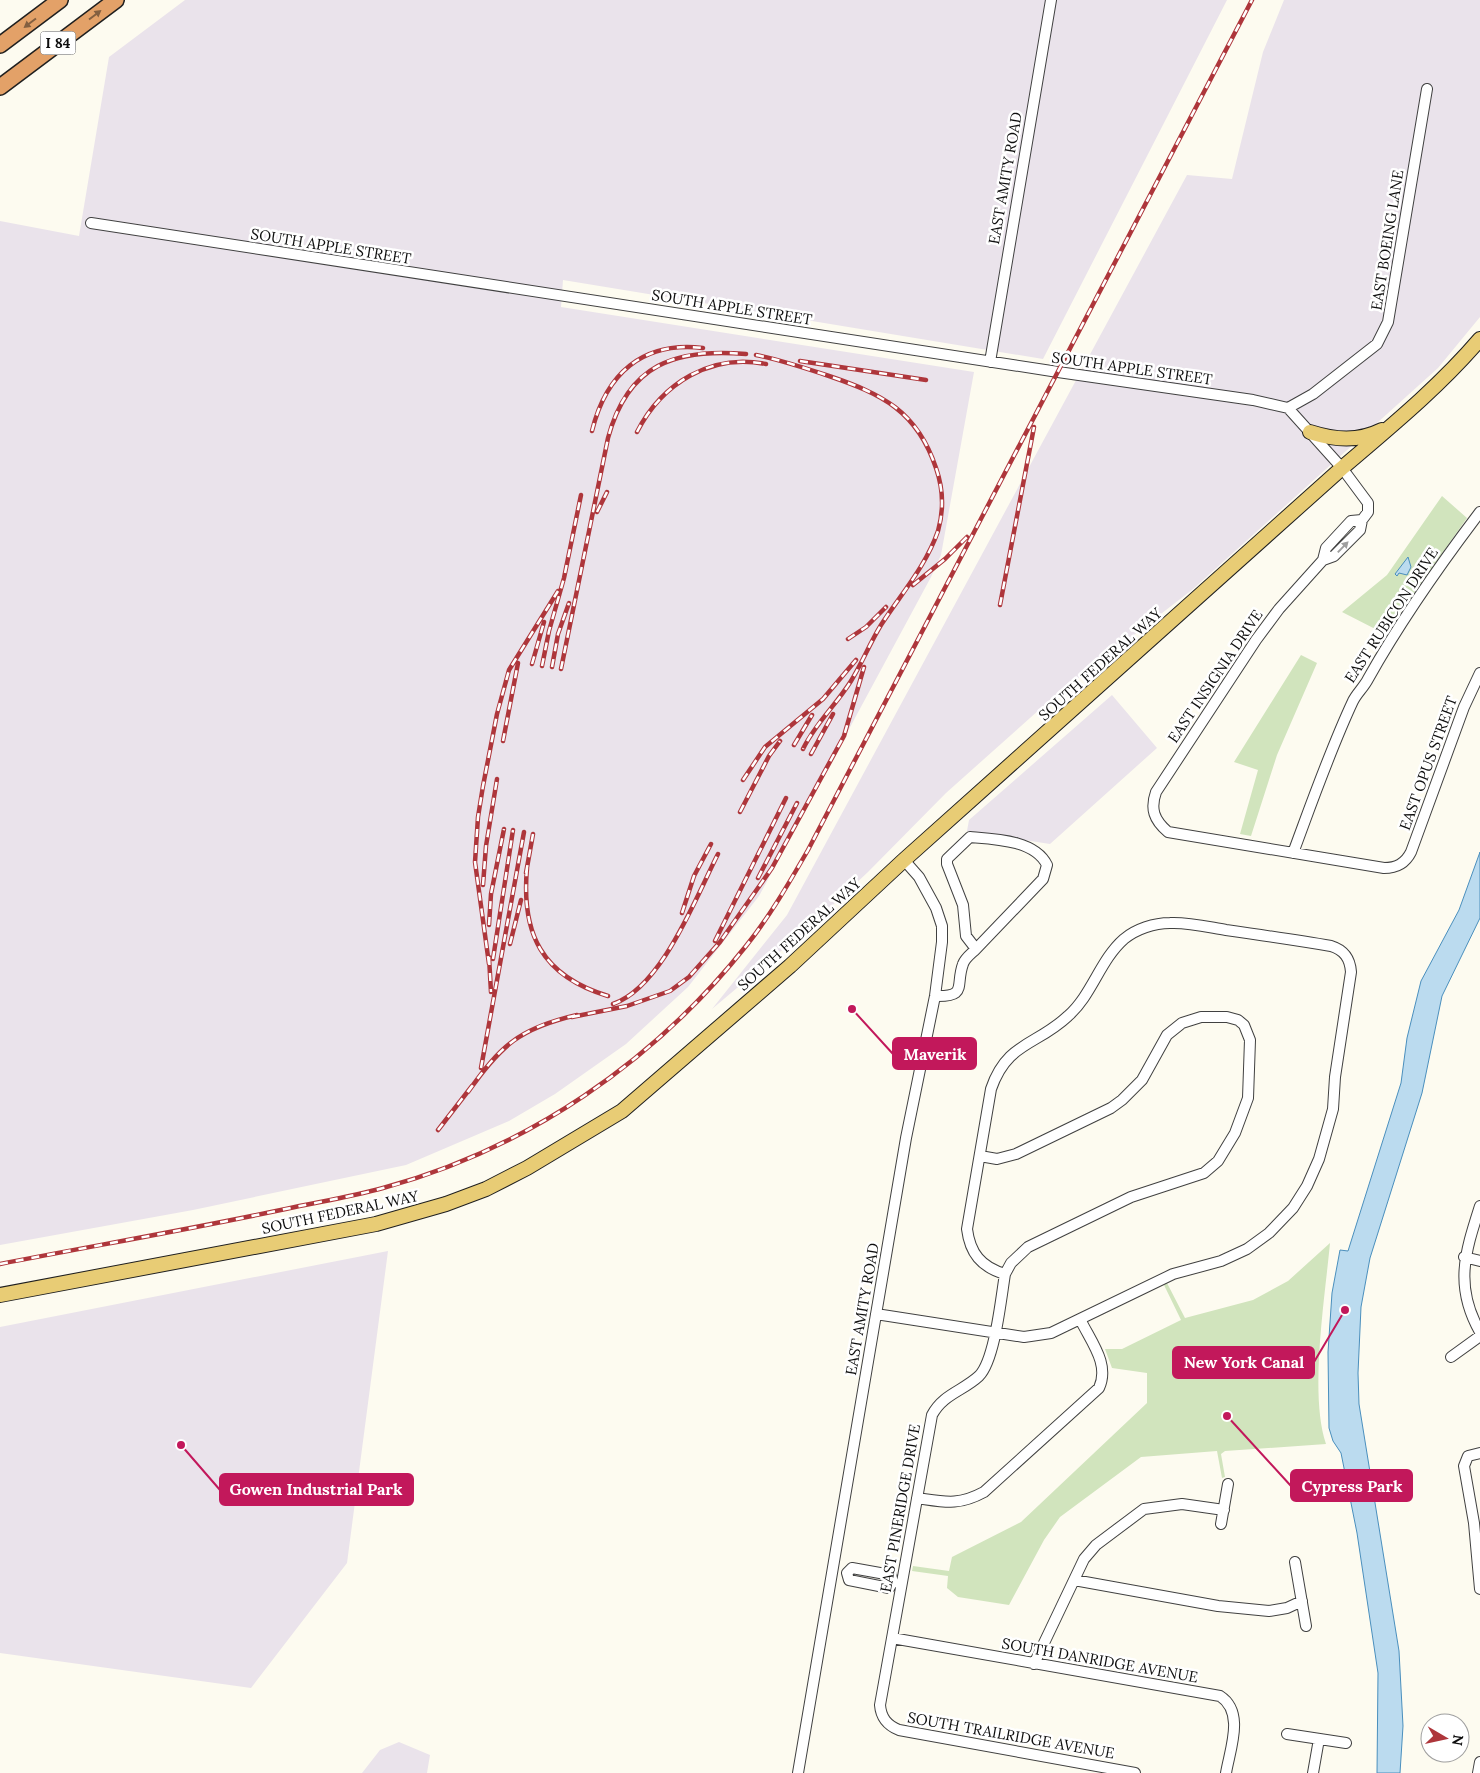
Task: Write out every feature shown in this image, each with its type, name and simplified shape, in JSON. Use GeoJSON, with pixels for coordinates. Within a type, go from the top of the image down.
{"type":"FeatureCollection","features":[{"type":"Feature","properties":{"kind":"highway","name":"I 84"},"geometry":{"type":"LineString","coordinates":[[0,45],[60,0]]}},
{"type":"Feature","properties":{"kind":"highway","name":"I 84"},"geometry":{"type":"LineString","coordinates":[[0,87],[116,0]]}},
{"type":"Feature","properties":{"kind":"main road","name":"SOUTH FEDERAL WAY"},"geometry":{"type":"LineString","coordinates":[[0,1295],[376,1224],[446,1204],[486,1189],[528,1168],[622,1111],[790,966],[904,860],[1342,468],[1398,421],[1461,361],[1480,339]]}},
{"type":"Feature","properties":{"kind":"main road"},"geometry":{"type":"LineString","coordinates":[[1310,432],[1331,438],[1355,438],[1374,434],[1398,421]]}},
{"type":"Feature","properties":{"kind":"street","name":"EAST AMITY ROAD"},"geometry":{"type":"LineString","coordinates":[[990,362],[1051,0]]}},
{"type":"Feature","properties":{"kind":"street","name":"EAST BOEING LANE"},"geometry":{"type":"LineString","coordinates":[[1288,408],[1313,394],[1377,344],[1388,322],[1426,89]]}},
{"type":"Feature","properties":{"kind":"street","name":"SOUTH APPLE STREET"},"geometry":{"type":"LineString","coordinates":[[91,223],[1288,408]]}},
{"type":"Feature","properties":{"kind":"street"},"geometry":{"type":"LineString","coordinates":[[1288,408],[1342,468]]}},
{"type":"Feature","properties":{"kind":"street","name":"EAST INSIGNIA DRIVE"},"geometry":{"type":"LineString","coordinates":[[1293,853],[1175,835],[1168,832],[1156,819],[1153,802],[1156,792],[1256,640],[1323,560],[1326,548],[1351,521],[1362,520],[1368,512],[1368,503],[1342,468]]}},
{"type":"Feature","properties":{"kind":"street","name":"EAST RUBICON DRIVE"},"geometry":{"type":"LineString","coordinates":[[1293,853],[1354,699],[1366,682],[1391,637],[1435,571],[1480,512]]}},
{"type":"Feature","properties":{"kind":"street","name":"EAST OPUS STREET"},"geometry":{"type":"LineString","coordinates":[[1293,853],[1384,868],[1393,868],[1403,863],[1411,852],[1464,707],[1480,673]]}},
{"type":"Feature","properties":{"kind":"street"},"geometry":{"type":"LineString","coordinates":[[935,996],[950,996],[957,993],[961,986],[962,967],[965,960],[976,949],[1043,879],[1047,866],[1044,859],[1031,848],[970,837],[948,859],[947,864],[963,905],[966,936],[976,949]]}},
{"type":"Feature","properties":{"kind":"street","name":"EAST AMITY ROAD"},"geometry":{"type":"LineString","coordinates":[[798,1773],[906,1138],[935,996],[942,926],[936,908],[919,877],[904,860]]}},
{"type":"Feature","properties":{"kind":"street"},"geometry":{"type":"LineString","coordinates":[[876,1314],[1024,1337],[1051,1334],[1172,1274],[1221,1261],[1247,1249],[1269,1233],[1293,1208],[1307,1186],[1330,1123],[1351,972],[1348,957],[1340,949],[1331,946],[1180,923],[1158,924],[1138,930],[1116,948],[1084,998],[1071,1014],[1053,1029],[1017,1049],[1002,1065],[991,1089],[967,1229],[969,1244],[976,1257],[986,1266],[1005,1274]]}},
{"type":"Feature","properties":{"kind":"street","name":"EAST PINERIDGE DRIVE"},"geometry":{"type":"LineString","coordinates":[[884,1720],[880,1705],[892,1638],[897,1582],[917,1498],[932,1416],[942,1400],[981,1374],[987,1364],[1005,1274],[1011,1263],[1028,1247],[1131,1197],[1204,1173],[1218,1161],[1235,1133],[1248,1098],[1250,1040],[1244,1025],[1238,1020],[1228,1017],[1201,1017],[1182,1023],[1167,1035],[1142,1080],[1111,1108],[1007,1158],[980,1156]]}},
{"type":"Feature","properties":{"kind":"street"},"geometry":{"type":"LineString","coordinates":[[1480,1206],[1464,1257],[1464,1286],[1471,1316],[1480,1332]]}},
{"type":"Feature","properties":{"kind":"street"},"geometry":{"type":"LineString","coordinates":[[1464,1257],[1480,1262]]}},
{"type":"Feature","properties":{"kind":"street"},"geometry":{"type":"LineString","coordinates":[[917,1498],[951,1503],[962,1502],[984,1492],[1099,1388],[1104,1378],[1103,1367],[1080,1319]]}},
{"type":"Feature","properties":{"kind":"street"},"geometry":{"type":"LineString","coordinates":[[1451,1357],[1480,1336]]}},
{"type":"Feature","properties":{"kind":"street"},"geometry":{"type":"LineString","coordinates":[[1480,1453],[1468,1456],[1464,1466],[1474,1523],[1480,1589]]}},
{"type":"Feature","properties":{"kind":"street"},"geometry":{"type":"LineString","coordinates":[[1221,1524],[1228,1484]]}},
{"type":"Feature","properties":{"kind":"street"},"geometry":{"type":"LineString","coordinates":[[1034,1664],[1090,1551],[1144,1509],[1182,1504],[1224,1510]]}},
{"type":"Feature","properties":{"kind":"street"},"geometry":{"type":"LineString","coordinates":[[1294,1562],[1306,1626]]}},
{"type":"Feature","properties":{"kind":"street"},"geometry":{"type":"LineString","coordinates":[[833,1571],[847,1573],[849,1580],[889,1588],[897,1582]]}},
{"type":"Feature","properties":{"kind":"street"},"geometry":{"type":"LineString","coordinates":[[1074,1580],[1218,1606],[1268,1611],[1286,1608],[1302,1601]]}},
{"type":"Feature","properties":{"kind":"street","name":"SOUTH DANRIDGE AVENUE"},"geometry":{"type":"LineString","coordinates":[[892,1638],[1220,1696],[1226,1700],[1234,1713],[1235,1722],[1226,1773]]}},
{"type":"Feature","properties":{"kind":"street","name":"SOUTH TRAILRIDGE AVENUE"},"geometry":{"type":"LineString","coordinates":[[884,1720],[891,1727],[899,1730],[1136,1773]]}},
{"type":"Feature","properties":{"kind":"street"},"geometry":{"type":"LineString","coordinates":[[1288,1734],[1346,1744]]}},
{"type":"Feature","properties":{"kind":"street"},"geometry":{"type":"LineString","coordinates":[[1313,1773],[1319,1739]]}},
{"type":"Feature","properties":{"kind":"street"},"geometry":{"type":"LineString","coordinates":[[1478,1773],[1480,1762]]}},
{"type":"Feature","properties":{"kind":"shaded area"},"geometry":{"type":"Polygon","coordinates":[[[185,0],[1227,0],[1043,359],[563,280],[561,307],[974,372],[941,555],[931,577],[759,896],[688,987],[626,1044],[555,1094],[509,1121],[406,1165],[193,1210],[0,1245],[0,221],[79,236],[109,57],[185,0]]]}},
{"type":"Feature","properties":{"kind":"shaded area"},"geometry":{"type":"Polygon","coordinates":[[[1284,0],[1480,0],[1480,317],[1438,368],[1193,589],[1049,701],[946,793],[868,872],[806,930],[712,1009],[787,915],[1187,175],[1232,179],[1263,52],[1284,0]]]}},
{"type":"Feature","properties":{"kind":"shaded area"},"geometry":{"type":"Polygon","coordinates":[[[1112,695],[1157,748],[1050,844],[967,831],[969,820],[1112,695]]]}},
{"type":"Feature","properties":{"kind":"shaded area"},"geometry":{"type":"Polygon","coordinates":[[[388,1251],[347,1563],[251,1688],[0,1653],[0,1327],[388,1251]]]}},
{"type":"Feature","properties":{"kind":"shaded area"},"geometry":{"type":"Polygon","coordinates":[[[399,1742],[430,1755],[427,1773],[362,1773],[380,1750],[399,1742]]]}},
{"type":"Feature","properties":{"kind":"green space"},"geometry":{"type":"Polygon","coordinates":[[[1442,496],[1467,518],[1385,634],[1342,612],[1387,575],[1442,496]]]}},
{"type":"Feature","properties":{"kind":"green space"},"geometry":{"type":"Polygon","coordinates":[[[1301,655],[1317,663],[1277,755],[1251,836],[1240,834],[1258,770],[1234,762],[1301,655]]]}},
{"type":"Feature","properties":{"kind":"green space"},"geometry":{"type":"Polygon","coordinates":[[[1330,1243],[1318,1373],[1321,1423],[1326,1444],[1225,1451],[1221,1454],[1225,1477],[1222,1478],[1217,1451],[1141,1457],[1060,1517],[1044,1540],[1009,1605],[958,1597],[947,1588],[948,1576],[912,1571],[913,1566],[949,1571],[952,1557],[1021,1522],[1147,1403],[1147,1373],[1112,1368],[1105,1349],[1122,1349],[1181,1320],[1164,1285],[1167,1283],[1185,1318],[1253,1300],[1288,1281],[1330,1243]]]}},
{"type":"Feature","properties":{"kind":"green space"},"geometry":{"type":"Polygon","coordinates":[[[1189,1361],[1216,1366],[1214,1379],[1186,1374],[1189,1361]]]}},
{"type":"Feature","properties":{"kind":"water"},"geometry":{"type":"Polygon","coordinates":[[[1408,557],[1411,567],[1407,575],[1399,573],[1397,576],[1395,574],[1408,557]]]}},
{"type":"Feature","properties":{"kind":"water"},"geometry":{"type":"Polygon","coordinates":[[[1480,852],[1480,918],[1442,996],[1422,1093],[1370,1258],[1361,1307],[1358,1373],[1359,1404],[1399,1651],[1403,1726],[1400,1773],[1377,1773],[1378,1673],[1357,1533],[1341,1453],[1333,1441],[1329,1428],[1328,1352],[1332,1293],[1340,1250],[1348,1251],[1401,1083],[1407,1038],[1421,981],[1459,910],[1480,852]]]}},
{"type":"Feature","properties":{"kind":"railway"},"geometry":{"type":"LineString","coordinates":[[0,1264],[350,1196],[383,1188],[436,1171],[488,1150],[537,1125],[584,1096],[629,1063],[671,1027],[710,988],[763,923],[808,850],[1252,0]]}},
{"type":"Feature","properties":{"kind":"railway"},"geometry":{"type":"LineString","coordinates":[[592,431],[598,411],[607,393],[617,378],[630,366],[645,356],[662,350],[681,347],[703,348]]}},
{"type":"Feature","properties":{"kind":"railway"},"geometry":{"type":"LineString","coordinates":[[561,669],[608,438],[617,413],[628,393],[642,377],[658,366],[676,358],[697,354],[746,354]]}},
{"type":"Feature","properties":{"kind":"railway"},"geometry":{"type":"LineString","coordinates":[[756,355],[793,364],[848,383],[881,398],[895,407],[919,432],[928,448],[936,468],[941,491],[940,523],[927,556],[881,625],[851,681],[813,731],[803,749]]}},
{"type":"Feature","properties":{"kind":"railway"},"geometry":{"type":"LineString","coordinates":[[800,361],[926,380]]}},
{"type":"Feature","properties":{"kind":"railway"},"geometry":{"type":"LineString","coordinates":[[637,432],[647,415],[660,399],[674,386],[690,376],[726,363],[766,364]]}},
{"type":"Feature","properties":{"kind":"railway"},"geometry":{"type":"LineString","coordinates":[[1000,605],[1034,427]]}},
{"type":"Feature","properties":{"kind":"railway"},"geometry":{"type":"LineString","coordinates":[[597,512],[607,492]]}},
{"type":"Feature","properties":{"kind":"railway"},"geometry":{"type":"LineString","coordinates":[[542,666],[549,631],[564,578],[581,495]]}},
{"type":"Feature","properties":{"kind":"railway"},"geometry":{"type":"LineString","coordinates":[[913,585],[945,559],[967,537]]}},
{"type":"Feature","properties":{"kind":"railway"},"geometry":{"type":"LineString","coordinates":[[489,964],[475,862],[478,817],[483,786],[497,714],[509,670],[558,591]]}},
{"type":"Feature","properties":{"kind":"railway"},"geometry":{"type":"LineString","coordinates":[[552,667],[558,634],[569,603]]}},
{"type":"Feature","properties":{"kind":"railway"},"geometry":{"type":"LineString","coordinates":[[848,639],[866,627],[886,607]]}},
{"type":"Feature","properties":{"kind":"railway"},"geometry":{"type":"LineString","coordinates":[[532,664],[544,622]]}},
{"type":"Feature","properties":{"kind":"railway"},"geometry":{"type":"LineString","coordinates":[[743,780],[765,747],[823,699],[856,660]]}},
{"type":"Feature","properties":{"kind":"railway"},"geometry":{"type":"LineString","coordinates":[[503,741],[518,663]]}},
{"type":"Feature","properties":{"kind":"railway"},"geometry":{"type":"LineString","coordinates":[[572,1017],[627,1006],[670,991],[689,977],[720,942],[772,868],[844,736],[864,667]]}},
{"type":"Feature","properties":{"kind":"railway"},"geometry":{"type":"LineString","coordinates":[[811,754],[833,714]]}},
{"type":"Feature","properties":{"kind":"railway"},"geometry":{"type":"LineString","coordinates":[[794,745],[812,715]]}},
{"type":"Feature","properties":{"kind":"railway"},"geometry":{"type":"LineString","coordinates":[[740,812],[769,756],[780,741]]}},
{"type":"Feature","properties":{"kind":"railway"},"geometry":{"type":"LineString","coordinates":[[483,885],[486,846],[497,779]]}},
{"type":"Feature","properties":{"kind":"railway"},"geometry":{"type":"LineString","coordinates":[[715,941],[786,798]]}},
{"type":"Feature","properties":{"kind":"railway"},"geometry":{"type":"LineString","coordinates":[[758,878],[797,803]]}},
{"type":"Feature","properties":{"kind":"railway"},"geometry":{"type":"LineString","coordinates":[[489,925],[491,894],[504,829]]}},
{"type":"Feature","properties":{"kind":"railway"},"geometry":{"type":"LineString","coordinates":[[493,959],[513,830]]}},
{"type":"Feature","properties":{"kind":"railway"},"geometry":{"type":"LineString","coordinates":[[481,1068],[524,832]]}},
{"type":"Feature","properties":{"kind":"railway"},"geometry":{"type":"LineString","coordinates":[[526,873],[533,834]]}},
{"type":"Feature","properties":{"kind":"railway"},"geometry":{"type":"LineString","coordinates":[[682,913],[694,876],[711,844]]}},
{"type":"Feature","properties":{"kind":"railway"},"geometry":{"type":"LineString","coordinates":[[613,1004],[631,995],[647,980],[662,961],[688,917],[718,854]]}},
{"type":"Feature","properties":{"kind":"railway"},"geometry":{"type":"LineString","coordinates":[[527,868],[526,892],[528,913],[540,949],[552,964],[567,977],[585,987],[608,996]]}},
{"type":"Feature","properties":{"kind":"railway"},"geometry":{"type":"LineString","coordinates":[[510,944],[521,900]]}},
{"type":"Feature","properties":{"kind":"railway"},"geometry":{"type":"LineString","coordinates":[[489,957],[491,992]]}},
{"type":"Feature","properties":{"kind":"railway"},"geometry":{"type":"LineString","coordinates":[[468,1092],[491,1062],[514,1041],[541,1026],[577,1015]]}},
{"type":"Feature","properties":{"kind":"railway"},"geometry":{"type":"LineString","coordinates":[[438,1130],[472,1086]]}},
{"type":"Feature","properties":{"kind":"place","name":"Maverik"},"geometry":{"type":"Point","coordinates":[852,1009]}},
{"type":"Feature","properties":{"kind":"place","name":"New York Canal"},"geometry":{"type":"Point","coordinates":[1345,1310]}},
{"type":"Feature","properties":{"kind":"place","name":"Cypress Park"},"geometry":{"type":"Point","coordinates":[1227,1416]}},
{"type":"Feature","properties":{"kind":"place","name":"Gowen Industrial Park"},"geometry":{"type":"Point","coordinates":[181,1445]}}]}
